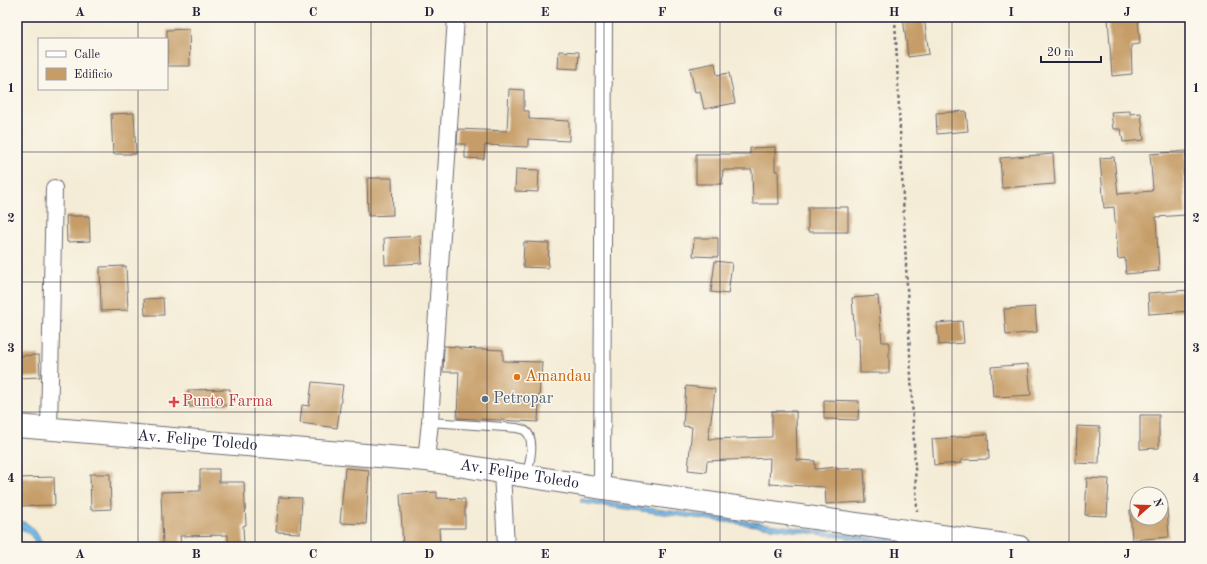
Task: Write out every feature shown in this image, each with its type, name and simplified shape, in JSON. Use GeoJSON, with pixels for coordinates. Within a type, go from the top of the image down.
{"type":"FeatureCollection","features":[{"type":"Feature","properties":{"kind":"main road","name":"Av. Felipe Toledo"},"geometry":{"type":"LineString","coordinates":[[17,426],[426,460],[602,488],[1018,547]]}},
{"type":"Feature","properties":{"kind":"street"},"geometry":{"type":"LineString","coordinates":[[426,460],[430,422],[456,17]]}},
{"type":"Feature","properties":{"kind":"street"},"geometry":{"type":"LineString","coordinates":[[602,488],[604,17]]}},
{"type":"Feature","properties":{"kind":"street"},"geometry":{"type":"LineString","coordinates":[[49,429],[54,188]]}},
{"type":"Feature","properties":{"kind":"street"},"geometry":{"type":"LineString","coordinates":[[502,472],[506,547]]}},
{"type":"Feature","properties":{"kind":"lane"},"geometry":{"type":"LineString","coordinates":[[430,422],[517,428],[524,430],[529,436],[531,446],[527,476]]}},
{"type":"Feature","properties":{"kind":"path"},"geometry":{"type":"LineString","coordinates":[[896,18],[918,533]]}},
{"type":"Feature","properties":{"kind":"water"},"geometry":{"type":"Polygon","coordinates":[[[581,499],[941,547],[916,547],[581,503],[581,499]]]}},
{"type":"Feature","properties":{"kind":"water"},"geometry":{"type":"Polygon","coordinates":[[[17,520],[22,521],[34,529],[43,547],[37,547],[30,534],[17,527],[17,520]]]}},
{"type":"Feature","properties":{"kind":"building"},"geometry":{"type":"Polygon","coordinates":[[[903,17],[924,17],[929,54],[908,57],[903,17]]]}},
{"type":"Feature","properties":{"kind":"building"},"geometry":{"type":"Polygon","coordinates":[[[1108,17],[1138,17],[1140,44],[1131,45],[1132,74],[1112,76],[1108,17]]]}},
{"type":"Feature","properties":{"kind":"building"},"geometry":{"type":"Polygon","coordinates":[[[189,29],[190,66],[168,66],[167,30],[189,29]]]}},
{"type":"Feature","properties":{"kind":"building"},"geometry":{"type":"Polygon","coordinates":[[[559,51],[579,52],[578,69],[558,68],[559,51]]]}},
{"type":"Feature","properties":{"kind":"building"},"geometry":{"type":"Polygon","coordinates":[[[715,63],[717,75],[729,73],[735,103],[704,109],[700,91],[695,92],[690,68],[715,63]]]}},
{"type":"Feature","properties":{"kind":"building"},"geometry":{"type":"Polygon","coordinates":[[[509,89],[524,90],[524,111],[529,111],[529,119],[569,121],[569,141],[528,139],[528,147],[485,145],[484,159],[465,158],[465,144],[457,144],[458,129],[507,131],[509,89]]]}},
{"type":"Feature","properties":{"kind":"building"},"geometry":{"type":"Polygon","coordinates":[[[966,111],[968,131],[937,134],[936,113],[966,111]]]}},
{"type":"Feature","properties":{"kind":"building"},"geometry":{"type":"Polygon","coordinates":[[[1130,111],[1130,114],[1141,113],[1144,140],[1123,142],[1121,129],[1113,129],[1111,112],[1130,111]]]}},
{"type":"Feature","properties":{"kind":"building"},"geometry":{"type":"Polygon","coordinates":[[[134,113],[136,154],[113,154],[111,114],[134,113]]]}},
{"type":"Feature","properties":{"kind":"building"},"geometry":{"type":"Polygon","coordinates":[[[775,147],[775,171],[778,171],[779,204],[753,204],[752,170],[723,170],[722,184],[696,184],[696,154],[750,154],[750,148],[775,147]]]}},
{"type":"Feature","properties":{"kind":"building"},"geometry":{"type":"Polygon","coordinates":[[[1186,151],[1187,170],[1183,170],[1186,215],[1156,217],[1159,271],[1126,274],[1125,258],[1118,259],[1114,207],[1104,208],[1100,158],[1114,157],[1118,194],[1152,191],[1150,154],[1186,151]]]}},
{"type":"Feature","properties":{"kind":"building"},"geometry":{"type":"Polygon","coordinates":[[[1053,154],[1055,184],[1002,188],[1000,158],[1053,154]]]}},
{"type":"Feature","properties":{"kind":"building"},"geometry":{"type":"Polygon","coordinates":[[[516,169],[539,170],[538,192],[515,191],[516,169]]]}},
{"type":"Feature","properties":{"kind":"building"},"geometry":{"type":"Polygon","coordinates":[[[367,178],[392,178],[393,215],[368,216],[367,178]]]}},
{"type":"Feature","properties":{"kind":"building"},"geometry":{"type":"Polygon","coordinates":[[[808,207],[848,207],[848,232],[808,232],[808,207]]]}},
{"type":"Feature","properties":{"kind":"building"},"geometry":{"type":"Polygon","coordinates":[[[66,216],[89,216],[90,241],[67,242],[66,216]]]}},
{"type":"Feature","properties":{"kind":"building"},"geometry":{"type":"Polygon","coordinates":[[[421,236],[422,263],[385,265],[384,238],[421,236]]]}},
{"type":"Feature","properties":{"kind":"building"},"geometry":{"type":"Polygon","coordinates":[[[694,238],[718,238],[718,257],[693,256],[694,238]]]}},
{"type":"Feature","properties":{"kind":"building"},"geometry":{"type":"Polygon","coordinates":[[[524,242],[549,243],[548,268],[523,267],[524,242]]]}},
{"type":"Feature","properties":{"kind":"building"},"geometry":{"type":"Polygon","coordinates":[[[715,261],[732,263],[728,294],[711,292],[715,261]]]}},
{"type":"Feature","properties":{"kind":"building"},"geometry":{"type":"Polygon","coordinates":[[[126,266],[128,310],[101,311],[100,267],[126,266]]]}},
{"type":"Feature","properties":{"kind":"building"},"geometry":{"type":"Polygon","coordinates":[[[1190,290],[1190,311],[1149,314],[1148,293],[1190,290]]]}},
{"type":"Feature","properties":{"kind":"building"},"geometry":{"type":"Polygon","coordinates":[[[878,296],[882,342],[889,342],[889,373],[860,373],[859,338],[855,338],[852,298],[878,296]]]}},
{"type":"Feature","properties":{"kind":"building"},"geometry":{"type":"Polygon","coordinates":[[[163,298],[164,315],[145,315],[144,299],[163,298]]]}},
{"type":"Feature","properties":{"kind":"building"},"geometry":{"type":"Polygon","coordinates":[[[1035,307],[1037,332],[1006,335],[1004,309],[1035,307]]]}},
{"type":"Feature","properties":{"kind":"building"},"geometry":{"type":"Polygon","coordinates":[[[962,321],[964,343],[939,345],[937,323],[962,321]]]}},
{"type":"Feature","properties":{"kind":"building"},"geometry":{"type":"Polygon","coordinates":[[[444,346],[503,350],[503,361],[542,362],[538,422],[457,418],[459,372],[443,372],[444,346]]]}},
{"type":"Feature","properties":{"kind":"building"},"geometry":{"type":"Polygon","coordinates":[[[39,355],[40,377],[17,378],[17,356],[39,355]]]}},
{"type":"Feature","properties":{"kind":"building"},"geometry":{"type":"Polygon","coordinates":[[[1028,364],[1031,395],[993,396],[991,367],[1028,364]]]}},
{"type":"Feature","properties":{"kind":"building"},"geometry":{"type":"Polygon","coordinates":[[[312,382],[343,385],[337,428],[300,423],[302,405],[309,406],[312,382]]]}},
{"type":"Feature","properties":{"kind":"building"},"geometry":{"type":"Polygon","coordinates":[[[686,386],[715,389],[708,439],[772,437],[772,411],[796,411],[797,460],[815,461],[815,469],[837,467],[837,469],[864,468],[866,502],[826,504],[825,487],[769,484],[770,458],[707,461],[706,472],[688,470],[692,427],[683,426],[686,386]]]}},
{"type":"Feature","properties":{"kind":"building"},"geometry":{"type":"Polygon","coordinates":[[[230,389],[230,405],[189,407],[188,390],[230,389]]]}},
{"type":"Feature","properties":{"kind":"building"},"geometry":{"type":"Polygon","coordinates":[[[824,400],[859,401],[858,420],[824,419],[824,400]]]}},
{"type":"Feature","properties":{"kind":"building"},"geometry":{"type":"Polygon","coordinates":[[[1140,415],[1159,415],[1159,448],[1140,449],[1140,415]]]}},
{"type":"Feature","properties":{"kind":"building"},"geometry":{"type":"Polygon","coordinates":[[[1077,426],[1100,427],[1099,464],[1076,463],[1077,426]]]}},
{"type":"Feature","properties":{"kind":"building"},"geometry":{"type":"Polygon","coordinates":[[[988,434],[989,459],[961,460],[961,463],[934,465],[932,439],[988,434]]]}},
{"type":"Feature","properties":{"kind":"building"},"geometry":{"type":"Polygon","coordinates":[[[345,468],[369,470],[366,524],[340,523],[345,468]]]}},
{"type":"Feature","properties":{"kind":"building"},"geometry":{"type":"Polygon","coordinates":[[[200,469],[219,469],[219,482],[244,482],[246,525],[243,526],[244,547],[228,547],[228,535],[180,536],[181,547],[163,547],[161,492],[200,491],[200,469]]]}},
{"type":"Feature","properties":{"kind":"building"},"geometry":{"type":"Polygon","coordinates":[[[90,474],[110,474],[111,509],[91,510],[90,474]]]}},
{"type":"Feature","properties":{"kind":"building"},"geometry":{"type":"Polygon","coordinates":[[[54,477],[55,505],[19,506],[18,478],[54,477]]]}},
{"type":"Feature","properties":{"kind":"building"},"geometry":{"type":"Polygon","coordinates":[[[1087,478],[1109,479],[1107,516],[1085,515],[1087,478]]]}},
{"type":"Feature","properties":{"kind":"building"},"geometry":{"type":"Polygon","coordinates":[[[437,492],[437,498],[465,499],[465,528],[439,528],[440,547],[403,547],[400,494],[437,492]]]}},
{"type":"Feature","properties":{"kind":"building"},"geometry":{"type":"Polygon","coordinates":[[[279,497],[302,498],[300,533],[276,532],[279,497]]]}},
{"type":"Feature","properties":{"kind":"building"},"geometry":{"type":"Polygon","coordinates":[[[1131,526],[1168,526],[1169,537],[1132,540],[1131,526]]]}},
{"type":"Feature","properties":{"kind":"place","name":"Amandau"},"geometry":{"type":"Point","coordinates":[517,377]}},
{"type":"Feature","properties":{"kind":"place","name":"Petropar"},"geometry":{"type":"Point","coordinates":[485,399]}},
{"type":"Feature","properties":{"kind":"place","name":"Punto Farma"},"geometry":{"type":"Point","coordinates":[174,402]}}]}
